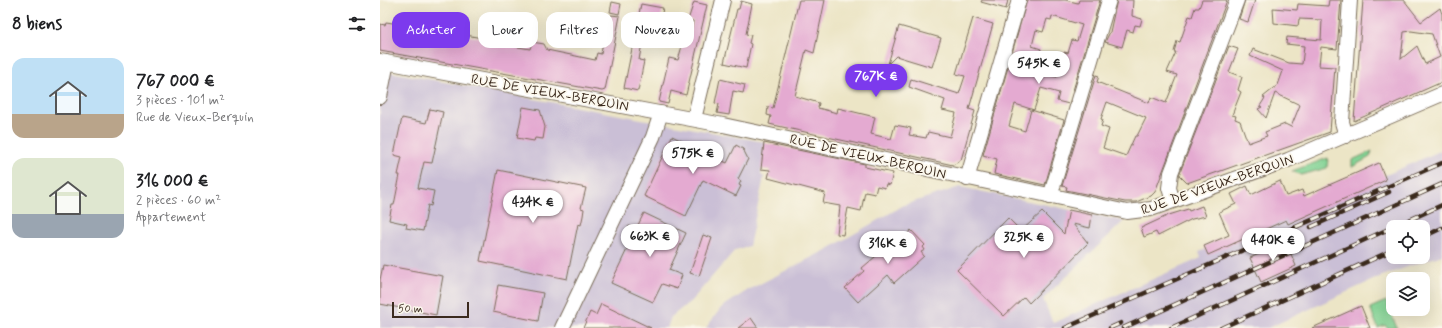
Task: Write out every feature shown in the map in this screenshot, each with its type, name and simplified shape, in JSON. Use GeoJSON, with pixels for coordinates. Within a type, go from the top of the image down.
{"type":"FeatureCollection","features":[{"type":"Feature","properties":{"kind":"street"},"geometry":{"type":"LineString","coordinates":[[694,119],[723,0]]}},
{"type":"Feature","properties":{"kind":"street"},"geometry":{"type":"LineString","coordinates":[[966,178],[1019,0]]}},
{"type":"Feature","properties":{"kind":"street"},"geometry":{"type":"LineString","coordinates":[[1050,196],[1109,0]]}},
{"type":"Feature","properties":{"kind":"street"},"geometry":{"type":"LineString","coordinates":[[1173,201],[1169,188],[1169,178],[1237,0]]}},
{"type":"Feature","properties":{"kind":"street"},"geometry":{"type":"LineString","coordinates":[[1346,136],[1342,118],[1350,0]]}},
{"type":"Feature","properties":{"kind":"street"},"geometry":{"type":"LineString","coordinates":[[380,98],[383,62]]}},
{"type":"Feature","properties":{"kind":"street","name":"RUE DE VIEUX-BERQUIN"},"geometry":{"type":"LineString","coordinates":[[383,62],[694,119],[1127,212],[1151,209],[1297,157],[1442,94]]}},
{"type":"Feature","properties":{"kind":"street"},"geometry":{"type":"LineString","coordinates":[[562,328],[653,137],[661,113]]}},
{"type":"Feature","properties":{"kind":"shaded area"},"geometry":{"type":"Polygon","coordinates":[[[380,70],[764,142],[761,175],[764,177],[749,246],[735,250],[692,300],[671,317],[667,328],[380,328],[380,70]]]}},
{"type":"Feature","properties":{"kind":"shaded area"},"geometry":{"type":"Polygon","coordinates":[[[1442,150],[1442,255],[1430,259],[1430,220],[1386,220],[1386,264],[1416,264],[1393,272],[1386,272],[1386,275],[1268,328],[706,328],[721,308],[748,290],[828,249],[904,205],[960,187],[1124,221],[1043,299],[1053,323],[1201,258],[1199,252],[1310,209],[1442,150]]]}},
{"type":"Feature","properties":{"kind":"green space"},"geometry":{"type":"Polygon","coordinates":[[[1372,151],[1370,157],[1352,167],[1352,160],[1372,151]]]}},
{"type":"Feature","properties":{"kind":"green space"},"geometry":{"type":"Polygon","coordinates":[[[1328,158],[1327,168],[1301,175],[1292,171],[1328,158]]]}},
{"type":"Feature","properties":{"kind":"green space"},"geometry":{"type":"Polygon","coordinates":[[[1386,301],[1386,316],[1392,316],[1397,328],[1387,328],[1385,325],[1378,328],[1370,308],[1386,301]]]}},
{"type":"Feature","properties":{"kind":"building"},"geometry":{"type":"Polygon","coordinates":[[[799,0],[825,0],[814,53],[806,50],[795,96],[819,103],[818,108],[837,113],[838,108],[875,117],[871,134],[891,139],[895,125],[911,128],[909,135],[926,138],[928,132],[950,137],[956,113],[942,110],[945,100],[909,87],[911,79],[959,94],[965,76],[956,74],[973,18],[993,24],[969,109],[975,111],[961,160],[953,165],[769,124],[771,116],[767,115],[768,107],[773,108],[799,0]]]}},
{"type":"Feature","properties":{"kind":"building"},"geometry":{"type":"Polygon","coordinates":[[[982,0],[1008,0],[1006,9],[981,2],[982,0]]]}},
{"type":"Feature","properties":{"kind":"building"},"geometry":{"type":"Polygon","coordinates":[[[1027,0],[1065,0],[1078,3],[1079,0],[1100,0],[1069,104],[1057,101],[1059,93],[1041,88],[1034,110],[1015,104],[1009,126],[1025,131],[1031,110],[1064,120],[1045,185],[994,174],[997,159],[983,155],[1027,0]],[[1052,16],[1051,20],[1047,19],[1043,32],[1036,30],[1032,46],[1041,49],[1038,58],[1043,59],[1039,72],[1057,77],[1064,52],[1068,53],[1072,40],[1077,41],[1082,25],[1052,16]]]}},
{"type":"Feature","properties":{"kind":"building"},"geometry":{"type":"Polygon","coordinates":[[[1117,0],[1133,0],[1132,16],[1142,19],[1140,26],[1135,25],[1133,32],[1127,30],[1122,47],[1105,42],[1110,32],[1117,0]]]}},
{"type":"Feature","properties":{"kind":"building"},"geometry":{"type":"Polygon","coordinates":[[[1202,0],[1227,0],[1155,192],[1151,196],[1136,202],[1125,202],[1066,190],[1067,187],[1062,186],[1096,75],[1099,76],[1097,82],[1149,103],[1151,97],[1166,103],[1177,75],[1167,72],[1176,52],[1174,52],[1177,41],[1180,42],[1189,16],[1192,17],[1195,8],[1199,8],[1202,0]],[[1107,102],[1101,119],[1103,120],[1101,126],[1109,129],[1103,148],[1126,156],[1135,136],[1137,136],[1146,118],[1107,102]]]}},
{"type":"Feature","properties":{"kind":"building"},"geometry":{"type":"Polygon","coordinates":[[[1245,0],[1255,0],[1248,22],[1239,19],[1245,0]]]}},
{"type":"Feature","properties":{"kind":"building"},"geometry":{"type":"Polygon","coordinates":[[[1329,0],[1341,0],[1337,49],[1321,47],[1319,66],[1335,67],[1330,132],[1187,183],[1179,175],[1229,46],[1238,49],[1229,72],[1242,77],[1238,90],[1241,92],[1232,115],[1236,116],[1235,119],[1240,121],[1248,143],[1267,136],[1265,132],[1285,124],[1291,127],[1300,105],[1275,93],[1266,118],[1258,109],[1262,107],[1260,106],[1265,98],[1263,97],[1278,85],[1283,71],[1250,56],[1253,49],[1289,63],[1302,64],[1304,46],[1286,44],[1287,37],[1321,40],[1322,20],[1299,19],[1298,26],[1274,23],[1273,8],[1297,10],[1298,4],[1328,6],[1329,0]]]}},
{"type":"Feature","properties":{"kind":"building"},"geometry":{"type":"Polygon","coordinates":[[[1363,0],[1404,0],[1421,22],[1440,8],[1442,14],[1442,82],[1354,121],[1363,0]],[[1411,31],[1404,32],[1401,59],[1417,46],[1425,64],[1440,57],[1432,34],[1411,31]]]}},
{"type":"Feature","properties":{"kind":"building"},"geometry":{"type":"Polygon","coordinates":[[[741,1],[752,4],[746,34],[751,35],[749,43],[751,44],[746,68],[724,63],[737,9],[739,9],[741,1]]]}},
{"type":"Feature","properties":{"kind":"building"},"geometry":{"type":"Polygon","coordinates":[[[612,2],[621,4],[619,14],[610,12],[612,2]]]}},
{"type":"Feature","properties":{"kind":"building"},"geometry":{"type":"Polygon","coordinates":[[[694,2],[707,5],[686,95],[671,91],[668,104],[659,102],[669,58],[678,60],[681,48],[694,48],[694,12],[691,12],[694,2]]]}},
{"type":"Feature","properties":{"kind":"building"},"geometry":{"type":"Polygon","coordinates":[[[641,4],[663,8],[662,12],[639,12],[641,4]]]}},
{"type":"Feature","properties":{"kind":"building"},"geometry":{"type":"Polygon","coordinates":[[[613,15],[620,16],[605,90],[602,91],[380,51],[380,24],[385,25],[386,22],[392,23],[392,48],[470,48],[470,36],[478,37],[478,48],[530,49],[538,48],[538,43],[544,44],[547,50],[595,60],[597,53],[601,54],[602,48],[613,48],[613,15]]]}},
{"type":"Feature","properties":{"kind":"building"},"geometry":{"type":"Polygon","coordinates":[[[899,26],[941,38],[932,67],[896,56],[888,64],[899,26]]]}},
{"type":"Feature","properties":{"kind":"building"},"geometry":{"type":"Polygon","coordinates":[[[632,48],[641,48],[639,60],[644,61],[638,91],[624,88],[632,48]]]}},
{"type":"Feature","properties":{"kind":"building"},"geometry":{"type":"Polygon","coordinates":[[[720,79],[745,85],[743,93],[733,91],[729,115],[717,113],[719,104],[715,103],[720,79]]]}},
{"type":"Feature","properties":{"kind":"building"},"geometry":{"type":"Polygon","coordinates":[[[523,107],[540,110],[545,127],[543,139],[535,138],[534,141],[517,138],[523,107]]]}},
{"type":"Feature","properties":{"kind":"building"},"geometry":{"type":"Polygon","coordinates":[[[430,109],[443,112],[432,163],[424,162],[418,188],[434,191],[431,206],[428,205],[423,231],[406,228],[407,224],[389,220],[392,205],[394,205],[400,175],[398,175],[402,157],[394,155],[402,118],[426,123],[430,109]]]}},
{"type":"Feature","properties":{"kind":"building"},"geometry":{"type":"Polygon","coordinates":[[[672,136],[727,163],[736,145],[743,149],[748,159],[738,179],[741,181],[739,185],[741,186],[736,196],[703,180],[686,216],[644,196],[672,136]]]}},
{"type":"Feature","properties":{"kind":"building"},"geometry":{"type":"Polygon","coordinates":[[[764,143],[865,164],[865,167],[893,173],[890,185],[886,184],[885,188],[877,186],[875,194],[865,192],[861,211],[848,208],[843,235],[837,234],[840,206],[823,203],[825,193],[768,178],[770,170],[761,169],[764,143]]]}},
{"type":"Feature","properties":{"kind":"building"},"geometry":{"type":"Polygon","coordinates":[[[1379,163],[1386,180],[1288,224],[1286,220],[1208,255],[1204,246],[1229,235],[1219,212],[1236,204],[1231,194],[1247,186],[1251,195],[1280,181],[1286,196],[1302,190],[1304,196],[1379,163]]]}},
{"type":"Feature","properties":{"kind":"building"},"geometry":{"type":"Polygon","coordinates":[[[498,170],[586,188],[581,208],[584,209],[583,216],[581,225],[578,224],[567,279],[480,261],[498,170]]]}},
{"type":"Feature","properties":{"kind":"building"},"geometry":{"type":"Polygon","coordinates":[[[1202,206],[1206,216],[1192,219],[1158,236],[1156,232],[1144,237],[1141,228],[1169,215],[1188,209],[1189,211],[1202,206]]]}},
{"type":"Feature","properties":{"kind":"building"},"geometry":{"type":"Polygon","coordinates":[[[1069,210],[1092,215],[1090,228],[1073,224],[1088,243],[1029,303],[1024,297],[1004,316],[957,270],[1008,218],[1021,231],[1042,212],[1064,234],[1069,210]]]}},
{"type":"Feature","properties":{"kind":"building"},"geometry":{"type":"Polygon","coordinates":[[[644,213],[686,233],[669,270],[682,275],[677,289],[662,284],[653,302],[611,283],[631,241],[624,237],[629,226],[636,229],[644,213]]]}},
{"type":"Feature","properties":{"kind":"building"},"geometry":{"type":"Polygon","coordinates":[[[911,230],[925,245],[923,247],[925,250],[921,252],[924,256],[894,283],[888,275],[858,302],[845,288],[864,271],[862,268],[896,239],[898,242],[911,230]]]}},
{"type":"Feature","properties":{"kind":"building"},"geometry":{"type":"Polygon","coordinates":[[[703,235],[712,238],[699,276],[690,273],[703,235]]]}},
{"type":"Feature","properties":{"kind":"building"},"geometry":{"type":"Polygon","coordinates":[[[1286,242],[1296,266],[1261,282],[1250,258],[1286,242]]]}},
{"type":"Feature","properties":{"kind":"building"},"geometry":{"type":"Polygon","coordinates":[[[383,265],[443,276],[436,315],[380,304],[380,280],[383,265]]]}},
{"type":"Feature","properties":{"kind":"building"},"geometry":{"type":"Polygon","coordinates":[[[498,285],[543,293],[538,321],[493,312],[498,285]]]}},
{"type":"Feature","properties":{"kind":"building"},"geometry":{"type":"Polygon","coordinates":[[[601,304],[651,328],[583,328],[590,312],[596,315],[601,304]]]}},
{"type":"Feature","properties":{"kind":"building"},"geometry":{"type":"Polygon","coordinates":[[[1361,306],[1370,328],[1312,328],[1361,306]]]}},
{"type":"Feature","properties":{"kind":"building"},"geometry":{"type":"Polygon","coordinates":[[[751,318],[758,328],[738,328],[751,318]]]}},
{"type":"Feature","properties":{"kind":"railway"},"geometry":{"type":"LineString","coordinates":[[1065,328],[1442,163]]}},
{"type":"Feature","properties":{"kind":"railway"},"geometry":{"type":"LineString","coordinates":[[1123,328],[1442,184]]}},
{"type":"Feature","properties":{"kind":"railway"},"geometry":{"type":"LineString","coordinates":[[1311,227],[1389,192]]}},
{"type":"Feature","properties":{"kind":"railway"},"geometry":{"type":"LineString","coordinates":[[1409,220],[1442,205]]}},
{"type":"Feature","properties":{"kind":"railway"},"geometry":{"type":"LineString","coordinates":[[1430,234],[1442,228]]}},
{"type":"Feature","properties":{"kind":"railway"},"geometry":{"type":"LineString","coordinates":[[1171,328],[1386,230]]}},
{"type":"Feature","properties":{"kind":"railway"},"geometry":{"type":"LineString","coordinates":[[1221,328],[1386,253]]}},
{"type":"Feature","properties":{"kind":"railway"},"geometry":{"type":"LineString","coordinates":[[1110,328],[1121,323]]}}]}
